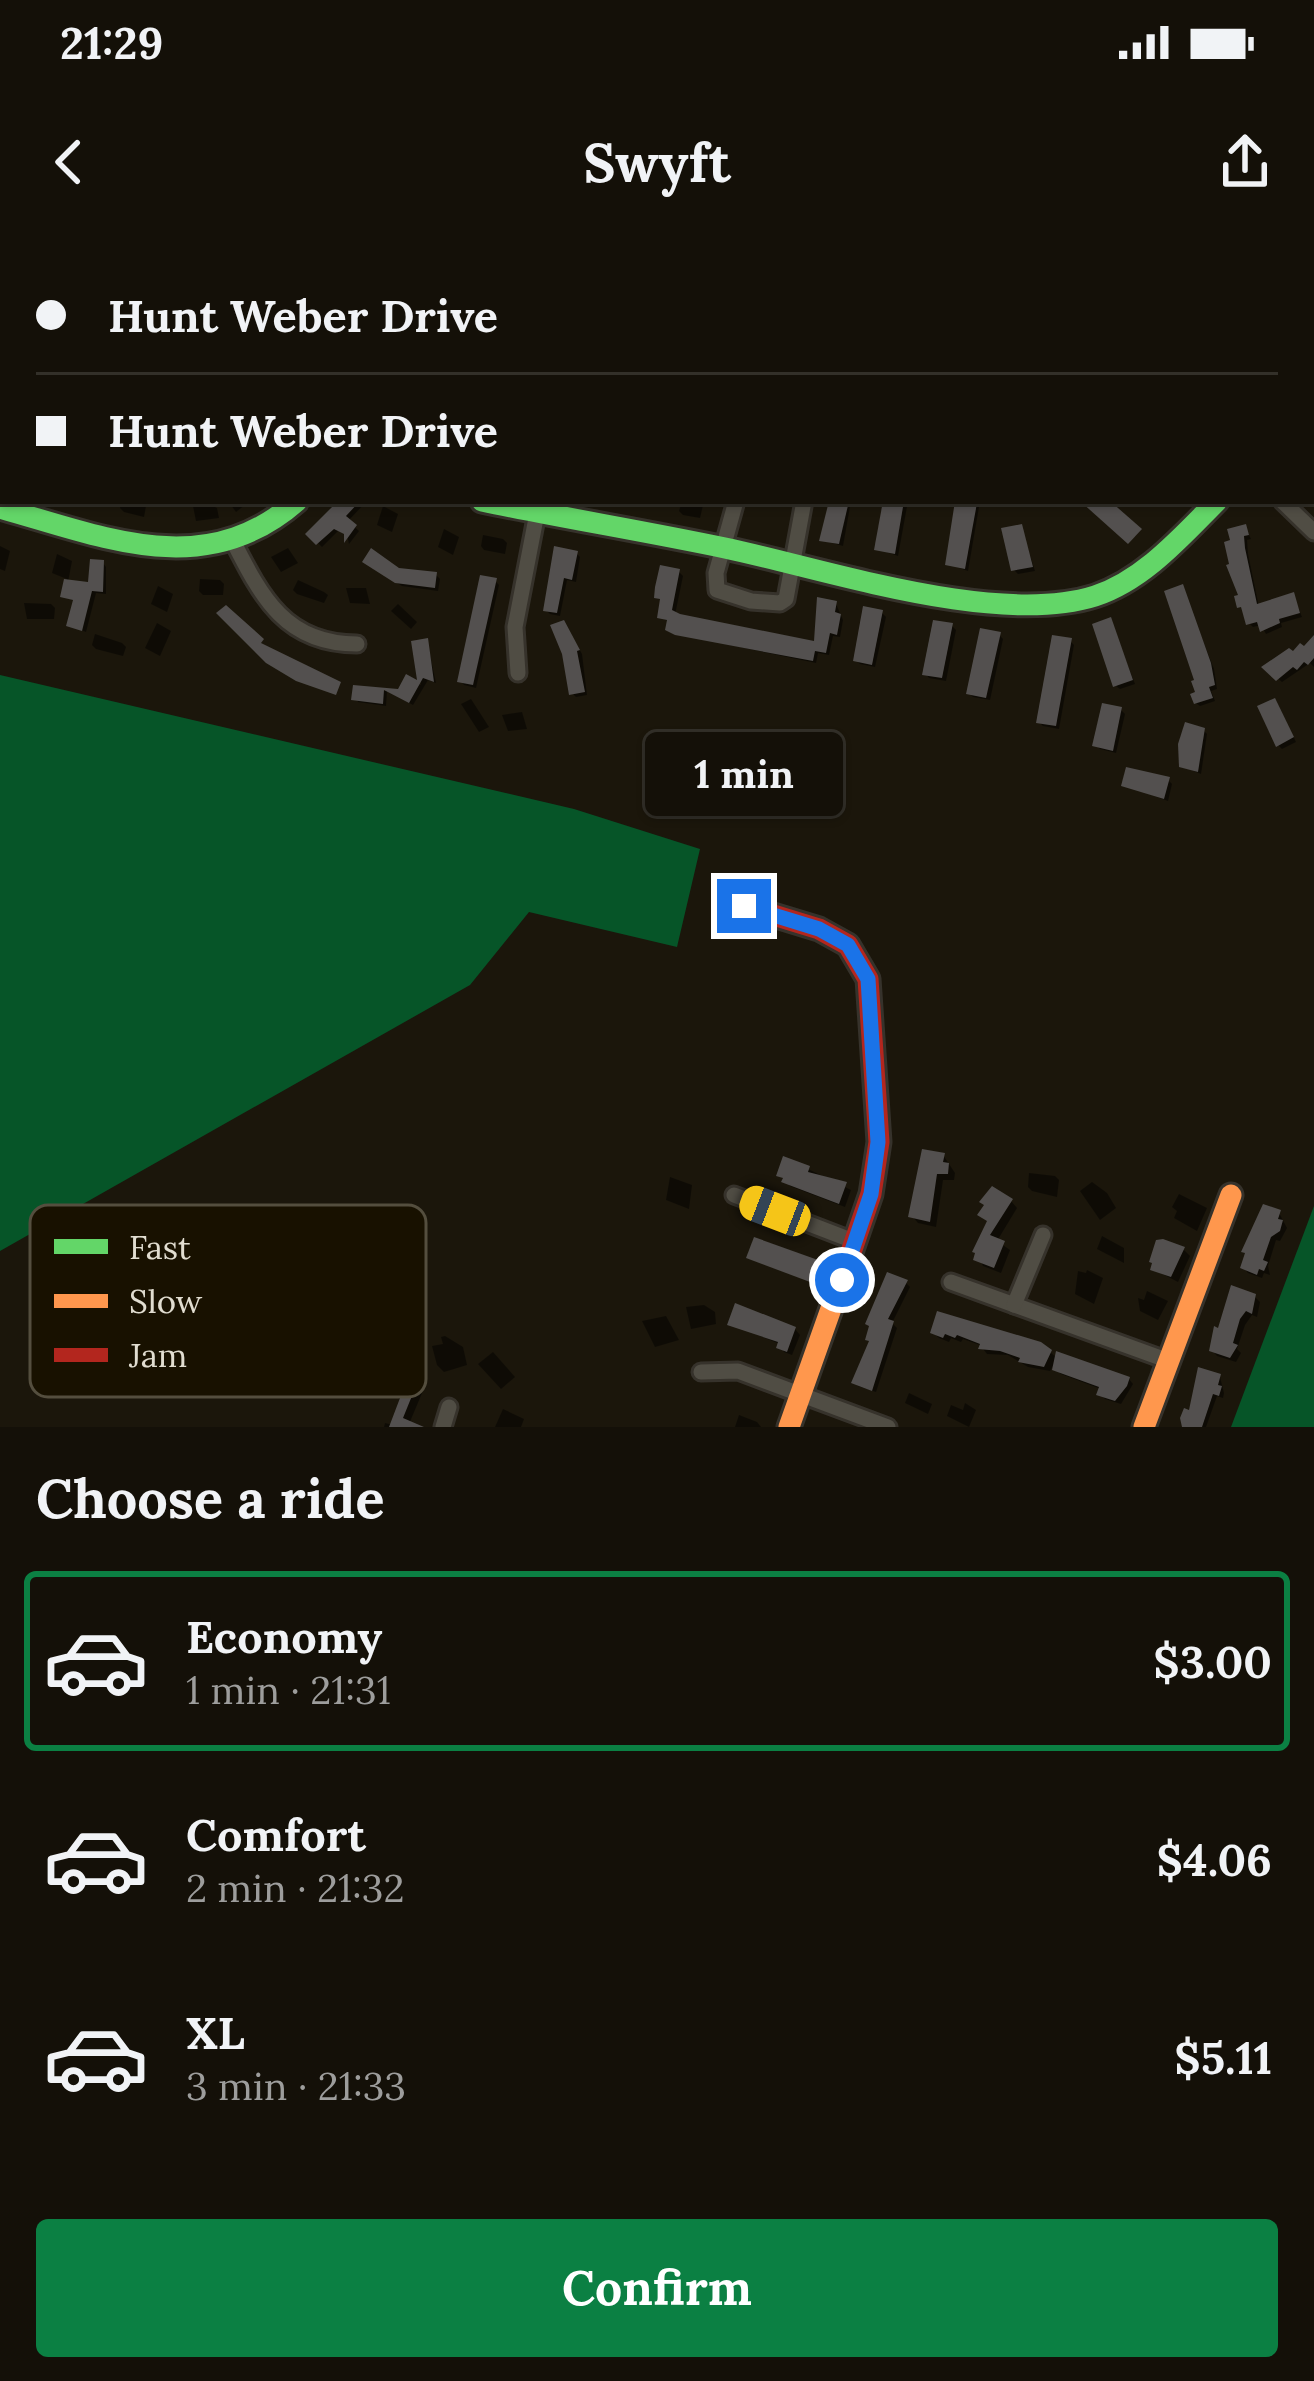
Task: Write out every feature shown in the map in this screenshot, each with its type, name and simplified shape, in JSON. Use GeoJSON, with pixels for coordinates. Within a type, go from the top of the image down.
{"type":"FeatureCollection","features":[{"type":"Feature","properties":{"kind":"street"},"geometry":{"type":"LineString","coordinates":[[0,508],[158,547],[233,541],[260,530],[293,504]]}},
{"type":"Feature","properties":{"kind":"street"},"geometry":{"type":"LineString","coordinates":[[495,504],[984,600],[1053,605],[1093,597],[1145,568],[1213,504]]}},
{"type":"Feature","properties":{"kind":"street"},"geometry":{"type":"LineString","coordinates":[[735,504],[716,573],[717,590],[751,601],[780,603],[786,599],[803,504]]}},
{"type":"Feature","properties":{"kind":"street"},"geometry":{"type":"LineString","coordinates":[[1285,504],[1314,532]]}},
{"type":"Feature","properties":{"kind":"street"},"geometry":{"type":"LineString","coordinates":[[518,673],[515,627],[537,514]]}},
{"type":"Feature","properties":{"kind":"street"},"geometry":{"type":"LineString","coordinates":[[233,541],[255,586],[293,626],[320,641],[357,644]]}},
{"type":"Feature","properties":{"kind":"street"},"geometry":{"type":"LineString","coordinates":[[744,906],[819,929],[848,945],[868,979],[878,1142],[871,1194],[789,1427]]}},
{"type":"Feature","properties":{"kind":"street"},"geometry":{"type":"LineString","coordinates":[[1144,1427],[1231,1195]]}},
{"type":"Feature","properties":{"kind":"street"},"geometry":{"type":"LineString","coordinates":[[734,1196],[856,1242]]}},
{"type":"Feature","properties":{"kind":"street"},"geometry":{"type":"LineString","coordinates":[[1015,1305],[1043,1235]]}},
{"type":"Feature","properties":{"kind":"street"},"geometry":{"type":"LineString","coordinates":[[951,1282],[1169,1361]]}},
{"type":"Feature","properties":{"kind":"street"},"geometry":{"type":"LineString","coordinates":[[700,1372],[738,1371],[888,1427]]}},
{"type":"Feature","properties":{"kind":"street"},"geometry":{"type":"LineString","coordinates":[[442,1427],[449,1407]]}},
{"type":"Feature","properties":{"kind":"green space"},"geometry":{"type":"Polygon","coordinates":[[[0,675],[574,809],[700,849],[677,947],[529,912],[470,985],[81,1205],[30,1205],[30,1234],[0,1251],[0,675]]]}},
{"type":"Feature","properties":{"kind":"green space"},"geometry":{"type":"Polygon","coordinates":[[[1314,1206],[1314,1427],[1231,1427],[1314,1206]]]}},
{"type":"Feature","properties":{"kind":"building"},"geometry":{"type":"Polygon","coordinates":[[[335,504],[357,504],[346,516],[357,525],[344,543],[344,534],[334,529],[316,545],[305,534],[335,504]]]}},
{"type":"Feature","properties":{"kind":"building"},"geometry":{"type":"Polygon","coordinates":[[[828,504],[848,504],[839,544],[819,541],[828,504]]]}},
{"type":"Feature","properties":{"kind":"building"},"geometry":{"type":"Polygon","coordinates":[[[882,504],[903,504],[895,554],[874,550],[882,504]]]}},
{"type":"Feature","properties":{"kind":"building"},"geometry":{"type":"Polygon","coordinates":[[[955,504],[977,504],[965,569],[945,565],[955,504]]]}},
{"type":"Feature","properties":{"kind":"building"},"geometry":{"type":"Polygon","coordinates":[[[1083,504],[1113,504],[1142,529],[1128,544],[1083,504]]]}},
{"type":"Feature","properties":{"kind":"building"},"geometry":{"type":"Polygon","coordinates":[[[1022,524],[1033,567],[1011,571],[1001,528],[1022,524]]]}},
{"type":"Feature","properties":{"kind":"building"},"geometry":{"type":"Polygon","coordinates":[[[1246,524],[1245,548],[1257,604],[1294,592],[1300,613],[1260,632],[1257,622],[1246,625],[1241,607],[1237,608],[1234,596],[1238,595],[1226,565],[1227,529],[1246,524]]]}},
{"type":"Feature","properties":{"kind":"building"},"geometry":{"type":"Polygon","coordinates":[[[554,546],[578,551],[572,580],[564,578],[557,613],[543,611],[554,546]]]}},
{"type":"Feature","properties":{"kind":"building"},"geometry":{"type":"Polygon","coordinates":[[[371,548],[399,568],[437,572],[435,588],[395,583],[362,562],[371,548]]]}},
{"type":"Feature","properties":{"kind":"building"},"geometry":{"type":"Polygon","coordinates":[[[90,559],[104,560],[103,592],[92,591],[82,631],[66,626],[73,600],[60,597],[64,579],[88,582],[90,559]]]}},
{"type":"Feature","properties":{"kind":"building"},"geometry":{"type":"Polygon","coordinates":[[[660,565],[680,569],[672,610],[680,614],[814,641],[817,597],[837,601],[835,612],[841,614],[837,635],[830,633],[826,653],[815,651],[813,661],[675,635],[665,630],[667,620],[657,618],[660,599],[654,598],[660,565]]]}},
{"type":"Feature","properties":{"kind":"building"},"geometry":{"type":"Polygon","coordinates":[[[480,575],[497,578],[473,685],[457,682],[480,575]]]}},
{"type":"Feature","properties":{"kind":"building"},"geometry":{"type":"Polygon","coordinates":[[[1183,584],[1215,685],[1209,687],[1213,698],[1194,704],[1190,694],[1195,692],[1194,680],[1164,591],[1183,584]]]}},
{"type":"Feature","properties":{"kind":"building"},"geometry":{"type":"Polygon","coordinates":[[[226,605],[264,639],[261,643],[341,682],[336,695],[296,681],[266,663],[216,613],[226,605]]]}},
{"type":"Feature","properties":{"kind":"building"},"geometry":{"type":"Polygon","coordinates":[[[863,606],[883,610],[872,665],[853,661],[863,606]]]}},
{"type":"Feature","properties":{"kind":"building"},"geometry":{"type":"Polygon","coordinates":[[[1111,617],[1133,680],[1113,687],[1092,624],[1111,617]]]}},
{"type":"Feature","properties":{"kind":"building"},"geometry":{"type":"Polygon","coordinates":[[[564,620],[580,650],[585,692],[569,695],[562,654],[550,625],[564,620]]]}},
{"type":"Feature","properties":{"kind":"building"},"geometry":{"type":"Polygon","coordinates":[[[933,620],[953,623],[942,678],[922,675],[933,620]]]}},
{"type":"Feature","properties":{"kind":"building"},"geometry":{"type":"Polygon","coordinates":[[[980,628],[1001,632],[986,698],[966,694],[980,628]]]}},
{"type":"Feature","properties":{"kind":"building"},"geometry":{"type":"Polygon","coordinates":[[[1052,635],[1072,638],[1056,726],[1036,723],[1052,635]]]}},
{"type":"Feature","properties":{"kind":"building"},"geometry":{"type":"Polygon","coordinates":[[[1314,635],[1314,658],[1308,665],[1293,667],[1276,681],[1261,667],[1289,648],[1304,646],[1314,635]]]}},
{"type":"Feature","properties":{"kind":"building"},"geometry":{"type":"Polygon","coordinates":[[[428,638],[434,682],[423,678],[409,703],[384,690],[383,704],[351,700],[353,685],[398,689],[406,674],[417,680],[411,641],[428,638]]]}},
{"type":"Feature","properties":{"kind":"building"},"geometry":{"type":"Polygon","coordinates":[[[1275,698],[1294,737],[1276,747],[1257,706],[1275,698]]]}},
{"type":"Feature","properties":{"kind":"building"},"geometry":{"type":"Polygon","coordinates":[[[1102,703],[1122,707],[1113,751],[1092,746],[1102,703]]]}},
{"type":"Feature","properties":{"kind":"building"},"geometry":{"type":"Polygon","coordinates":[[[1185,722],[1205,728],[1198,772],[1179,767],[1178,744],[1185,722]]]}},
{"type":"Feature","properties":{"kind":"building"},"geometry":{"type":"Polygon","coordinates":[[[1126,767],[1170,777],[1164,799],[1121,786],[1126,767]]]}},
{"type":"Feature","properties":{"kind":"building"},"geometry":{"type":"Polygon","coordinates":[[[922,1149],[945,1153],[943,1162],[949,1163],[948,1174],[937,1174],[930,1222],[908,1217],[922,1149]]]}},
{"type":"Feature","properties":{"kind":"building"},"geometry":{"type":"Polygon","coordinates":[[[783,1156],[810,1166],[808,1172],[847,1182],[839,1204],[781,1182],[783,1178],[776,1176],[783,1156]]]}},
{"type":"Feature","properties":{"kind":"building"},"geometry":{"type":"Polygon","coordinates":[[[992,1186],[1013,1199],[990,1235],[1005,1241],[994,1268],[973,1260],[972,1252],[987,1221],[977,1215],[984,1205],[979,1202],[992,1186]]]}},
{"type":"Feature","properties":{"kind":"building"},"geometry":{"type":"Polygon","coordinates":[[[1263,1204],[1281,1210],[1278,1219],[1283,1220],[1280,1231],[1271,1237],[1264,1271],[1259,1269],[1257,1275],[1240,1268],[1245,1253],[1241,1252],[1263,1204]]]}},
{"type":"Feature","properties":{"kind":"building"},"geometry":{"type":"Polygon","coordinates":[[[754,1237],[818,1260],[810,1282],[746,1258],[754,1237]]]}},
{"type":"Feature","properties":{"kind":"building"},"geometry":{"type":"Polygon","coordinates":[[[1156,1240],[1185,1247],[1171,1277],[1150,1270],[1156,1240]]]}},
{"type":"Feature","properties":{"kind":"building"},"geometry":{"type":"Polygon","coordinates":[[[887,1272],[908,1280],[888,1319],[894,1321],[872,1391],[851,1383],[869,1341],[865,1340],[869,1326],[865,1324],[887,1272]]]}},
{"type":"Feature","properties":{"kind":"building"},"geometry":{"type":"Polygon","coordinates":[[[1231,1285],[1256,1294],[1252,1314],[1246,1311],[1240,1319],[1233,1343],[1238,1345],[1230,1358],[1209,1351],[1231,1285]]]}},
{"type":"Feature","properties":{"kind":"building"},"geometry":{"type":"Polygon","coordinates":[[[735,1303],[796,1327],[787,1352],[776,1348],[778,1342],[727,1325],[735,1303]]]}},
{"type":"Feature","properties":{"kind":"building"},"geometry":{"type":"Polygon","coordinates":[[[937,1311],[1041,1342],[1052,1350],[1044,1367],[1018,1362],[1020,1358],[1000,1351],[978,1349],[980,1344],[957,1335],[943,1338],[930,1333],[937,1311]]]}},
{"type":"Feature","properties":{"kind":"building"},"geometry":{"type":"Polygon","coordinates":[[[1056,1351],[1130,1377],[1127,1386],[1115,1401],[1096,1395],[1099,1387],[1052,1370],[1056,1351]]]}},
{"type":"Feature","properties":{"kind":"building"},"geometry":{"type":"Polygon","coordinates":[[[1198,1367],[1221,1374],[1218,1385],[1222,1386],[1219,1396],[1213,1394],[1202,1427],[1182,1427],[1180,1418],[1184,1408],[1189,1410],[1198,1367]]]}},
{"type":"Feature","properties":{"kind":"building"},"geometry":{"type":"Polygon","coordinates":[[[412,1397],[403,1418],[424,1427],[389,1427],[400,1398],[412,1397]]]}},
{"type":"Feature","properties":{"kind":"traffic: fast"},"geometry":{"type":"LineString","coordinates":[[0,508],[115,540],[190,546],[226,540],[262,526],[293,504]]}},
{"type":"Feature","properties":{"kind":"traffic: fast"},"geometry":{"type":"LineString","coordinates":[[498,504],[725,548],[911,592],[1010,605],[1055,604],[1113,589],[1161,556],[1214,504]]}},
{"type":"Feature","properties":{"kind":"traffic: slow"},"geometry":{"type":"LineString","coordinates":[[1144,1427],[1231,1195]]}},
{"type":"Feature","properties":{"kind":"traffic: slow"},"geometry":{"type":"LineString","coordinates":[[789,1427],[849,1258]]}},
{"type":"Feature","properties":{"kind":"traffic: jam"},"geometry":{"type":"LineString","coordinates":[[744,906],[819,929],[848,945],[868,979],[879,1142],[871,1194],[849,1258]]}},
{"type":"Feature","properties":{"kind":"route"},"geometry":{"type":"LineString","coordinates":[[744,906],[819,929],[848,945],[868,979],[878,1142],[871,1194],[842,1280]]}}]}
